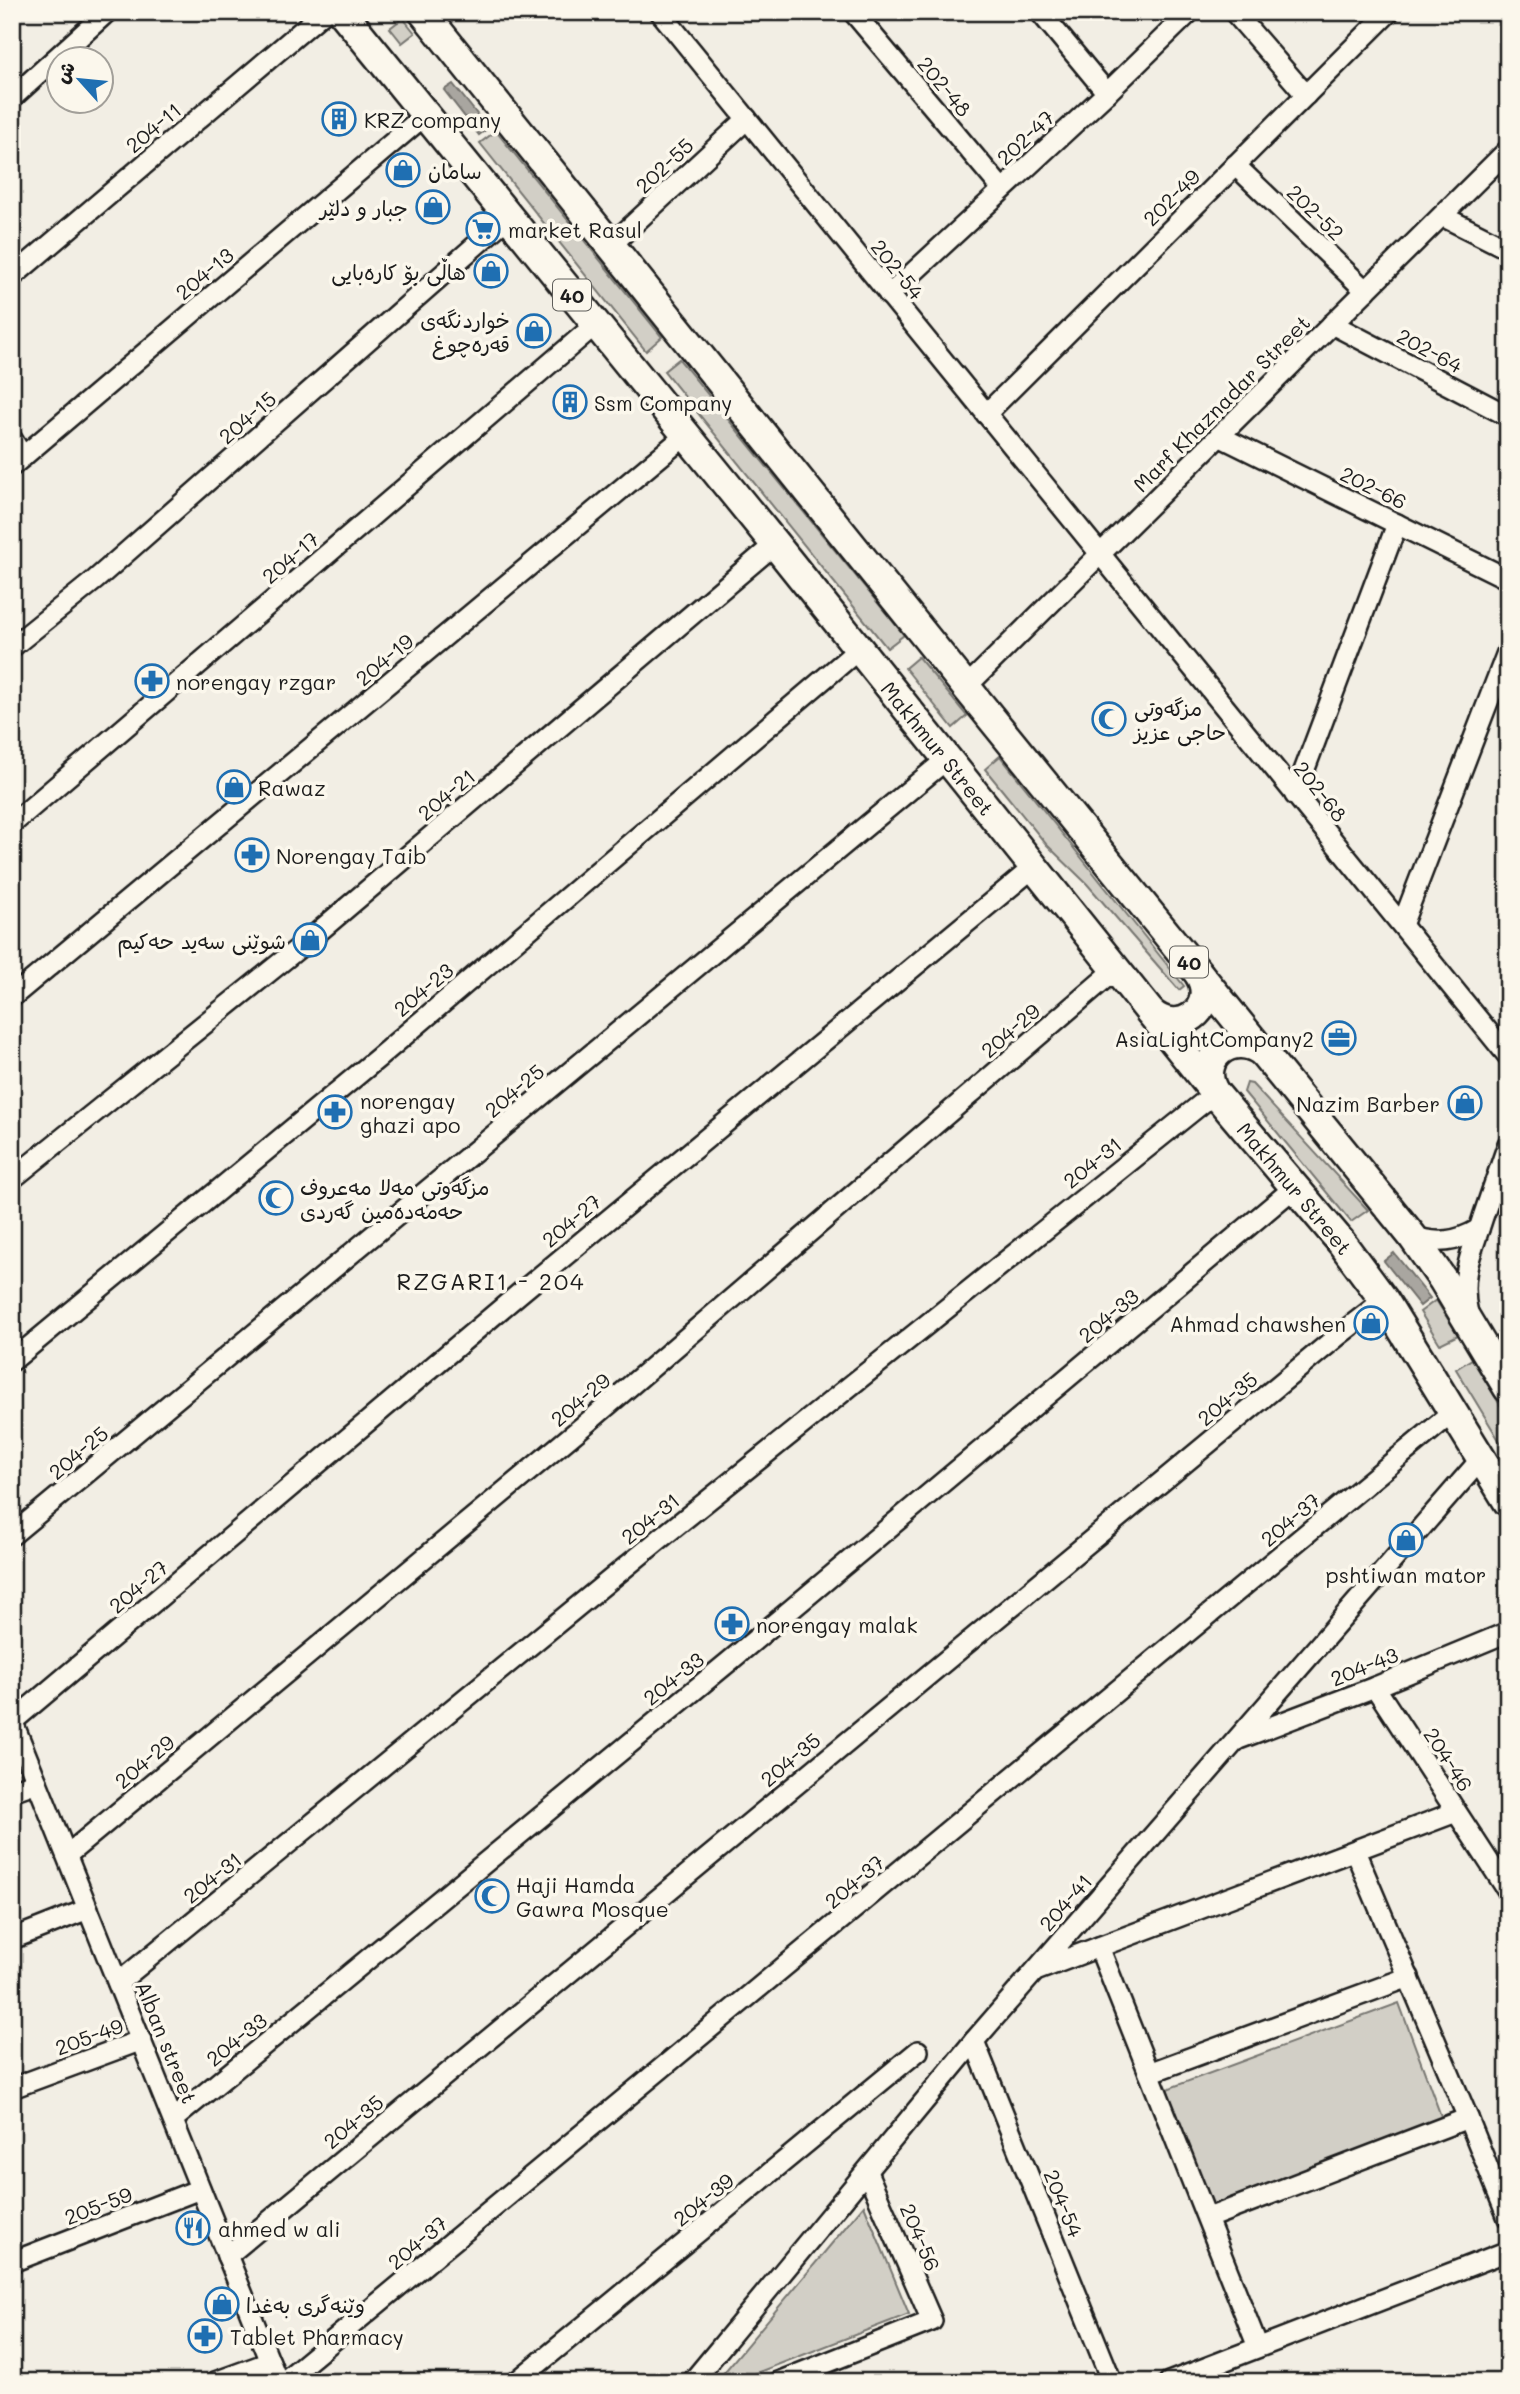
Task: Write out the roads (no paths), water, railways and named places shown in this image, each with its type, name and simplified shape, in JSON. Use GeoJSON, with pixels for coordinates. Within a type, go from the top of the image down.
{"type":"FeatureCollection","features":[{"type":"Feature","properties":{"kind":"highway","name":"Makhmur Street"},"geometry":{"type":"LineString","coordinates":[[342,12],[775,544],[1215,1093],[1341,1242],[1384,1300],[1508,1502]]}},
{"type":"Feature","properties":{"kind":"highway","name":"40"},"geometry":{"type":"LineString","coordinates":[[423,12],[1412,1236],[1471,1325],[1508,1388]]}},
{"type":"Feature","properties":{"kind":"highway"},"geometry":{"type":"LineString","coordinates":[[1148,1010],[1160,1020],[1169,1022],[1184,1021],[1193,1016],[1202,1004],[1205,994],[1199,974]]}},
{"type":"Feature","properties":{"kind":"highway"},"geometry":{"type":"LineString","coordinates":[[1215,1093],[1210,1069],[1220,1051],[1234,1044],[1245,1043],[1264,1053]]}},
{"type":"Feature","properties":{"kind":"street"},"geometry":{"type":"LineString","coordinates":[[12,98],[107,12]]}},
{"type":"Feature","properties":{"kind":"street","name":"204-11"},"geometry":{"type":"LineString","coordinates":[[12,277],[324,12]]}},
{"type":"Feature","properties":{"kind":"street","name":"202-54"},"geometry":{"type":"LineString","coordinates":[[660,12],[1100,555]]}},
{"type":"Feature","properties":{"kind":"street","name":"202-48"},"geometry":{"type":"LineString","coordinates":[[853,12],[1002,189]]}},
{"type":"Feature","properties":{"kind":"street"},"geometry":{"type":"LineString","coordinates":[[1040,12],[1107,93]]}},
{"type":"Feature","properties":{"kind":"street","name":"202-47"},"geometry":{"type":"LineString","coordinates":[[889,295],[1107,93],[1190,12]]}},
{"type":"Feature","properties":{"kind":"street"},"geometry":{"type":"LineString","coordinates":[[1234,12],[1306,95]]}},
{"type":"Feature","properties":{"kind":"street","name":"202-49"},"geometry":{"type":"LineString","coordinates":[[986,414],[1389,12]]}},
{"type":"Feature","properties":{"kind":"street","name":"204-13"},"geometry":{"type":"LineString","coordinates":[[18,461],[425,115]]}},
{"type":"Feature","properties":{"kind":"street","name":"202-55"},"geometry":{"type":"LineString","coordinates":[[611,245],[747,119]]}},
{"type":"Feature","properties":{"kind":"street","name":"Marf Khaznadar Street"},"geometry":{"type":"LineString","coordinates":[[966,687],[1508,150]]}},
{"type":"Feature","properties":{"kind":"street","name":"202-52"},"geometry":{"type":"LineString","coordinates":[[1236,165],[1366,291]]}},
{"type":"Feature","properties":{"kind":"street"},"geometry":{"type":"LineString","coordinates":[[1442,216],[1508,249]]}},
{"type":"Feature","properties":{"kind":"street","name":"204-15"},"geometry":{"type":"LineString","coordinates":[[12,647],[95,580],[508,217]]}},
{"type":"Feature","properties":{"kind":"street","name":"204-17"},"geometry":{"type":"LineString","coordinates":[[12,824],[596,324]]}},
{"type":"Feature","properties":{"kind":"street","name":"202-64"},"geometry":{"type":"LineString","coordinates":[[1332,324],[1508,416]]}},
{"type":"Feature","properties":{"kind":"street","name":"204-19"},"geometry":{"type":"LineString","coordinates":[[12,997],[686,435]]}},
{"type":"Feature","properties":{"kind":"street","name":"202-66"},"geometry":{"type":"LineString","coordinates":[[1219,436],[1508,579]]}},
{"type":"Feature","properties":{"kind":"street"},"geometry":{"type":"LineString","coordinates":[[12,439],[18,461]]}},
{"type":"Feature","properties":{"kind":"street"},"geometry":{"type":"LineString","coordinates":[[1295,795],[1397,524]]}},
{"type":"Feature","properties":{"kind":"street","name":"204-21"},"geometry":{"type":"LineString","coordinates":[[12,1179],[310,939],[775,544]]}},
{"type":"Feature","properties":{"kind":"street","name":"202-68"},"geometry":{"type":"LineString","coordinates":[[1100,555],[1508,1056]]}},
{"type":"Feature","properties":{"kind":"street","name":"204-23"},"geometry":{"type":"LineString","coordinates":[[12,1361],[378,1058],[859,649]]}},
{"type":"Feature","properties":{"kind":"street"},"geometry":{"type":"LineString","coordinates":[[1402,926],[1508,650]]}},
{"type":"Feature","properties":{"kind":"street","name":"204-25"},"geometry":{"type":"LineString","coordinates":[[12,1535],[947,759]]}},
{"type":"Feature","properties":{"kind":"street","name":"204-27"},"geometry":{"type":"LineString","coordinates":[[13,1720],[510,1301],[1034,867]]}},
{"type":"Feature","properties":{"kind":"street","name":"204-29"},"geometry":{"type":"LineString","coordinates":[[67,1855],[594,1417],[1116,969]]}},
{"type":"Feature","properties":{"kind":"street","name":"204-31"},"geometry":{"type":"LineString","coordinates":[[118,1983],[650,1547],[1215,1093]]}},
{"type":"Feature","properties":{"kind":"street"},"geometry":{"type":"LineString","coordinates":[[1471,1325],[1465,1301],[1469,1252],[1508,1144]]}},
{"type":"Feature","properties":{"kind":"street","name":"204-33"},"geometry":{"type":"LineString","coordinates":[[174,2119],[731,1660],[1295,1187]]}},
{"type":"Feature","properties":{"kind":"street"},"geometry":{"type":"LineString","coordinates":[[1412,1236],[1426,1241],[1453,1241],[1479,1229]]}},
{"type":"Feature","properties":{"kind":"street","name":"204-35"},"geometry":{"type":"LineString","coordinates":[[227,2256],[1384,1300]]}},
{"type":"Feature","properties":{"kind":"street","name":"204-37"},"geometry":{"type":"LineString","coordinates":[[280,2382],[1452,1413]]}},
{"type":"Feature","properties":{"kind":"street","name":"204-41"},"geometry":{"type":"LineString","coordinates":[[692,2382],[974,2041],[1481,1459]]}},
{"type":"Feature","properties":{"kind":"street","name":"204-43"},"geometry":{"type":"LineString","coordinates":[[1237,1740],[1508,1632]]}},
{"type":"Feature","properties":{"kind":"street","name":"204-46"},"geometry":{"type":"LineString","coordinates":[[1375,1687],[1508,1891]]}},
{"type":"Feature","properties":{"kind":"street","name":"Alban street"},"geometry":{"type":"LineString","coordinates":[[13,1720],[280,2382]]}},
{"type":"Feature","properties":{"kind":"street"},"geometry":{"type":"LineString","coordinates":[[12,1791],[37,1782]]}},
{"type":"Feature","properties":{"kind":"street"},"geometry":{"type":"LineString","coordinates":[[1035,1971],[1456,1812]]}},
{"type":"Feature","properties":{"kind":"street"},"geometry":{"type":"LineString","coordinates":[[1355,1851],[1508,2218]]}},
{"type":"Feature","properties":{"kind":"street"},"geometry":{"type":"LineString","coordinates":[[12,1939],[88,1909]]}},
{"type":"Feature","properties":{"kind":"street"},"geometry":{"type":"LineString","coordinates":[[1099,1947],[1258,2347]]}},
{"type":"Feature","properties":{"kind":"street"},"geometry":{"type":"LineString","coordinates":[[1149,2073],[1409,1977]]}},
{"type":"Feature","properties":{"kind":"street","name":"205-49"},"geometry":{"type":"LineString","coordinates":[[12,2088],[142,2040]]}},
{"type":"Feature","properties":{"kind":"street","name":"204-54"},"geometry":{"type":"LineString","coordinates":[[974,2041],[1112,2382]]}},
{"type":"Feature","properties":{"kind":"street","name":"204-39"},"geometry":{"type":"LineString","coordinates":[[516,2382],[918,2051]]}},
{"type":"Feature","properties":{"kind":"street"},"geometry":{"type":"LineString","coordinates":[[1208,2218],[1468,2118]]}},
{"type":"Feature","properties":{"kind":"street","name":"204-56"},"geometry":{"type":"LineString","coordinates":[[778,2382],[932,2321],[867,2172]]}},
{"type":"Feature","properties":{"kind":"street","name":"205-59"},"geometry":{"type":"LineString","coordinates":[[12,2262],[200,2189]]}},
{"type":"Feature","properties":{"kind":"street"},"geometry":{"type":"LineString","coordinates":[[1168,2382],[1508,2251]]}},
{"type":"Feature","properties":{"kind":"street"},"geometry":{"type":"LineString","coordinates":[[215,2382],[270,2362]]}},
{"type":"Feature","properties":{"kind":"place","name":"KRZ company"},"geometry":{"type":"Point","coordinates":[339,119]}},
{"type":"Feature","properties":{"kind":"place","name":"سامان"},"geometry":{"type":"Point","coordinates":[403,170]}},
{"type":"Feature","properties":{"kind":"place","name":"جبار و دلێر"},"geometry":{"type":"Point","coordinates":[433,207]}},
{"type":"Feature","properties":{"kind":"place","name":"market Rasul"},"geometry":{"type":"Point","coordinates":[483,229]}},
{"type":"Feature","properties":{"kind":"place","name":"هاڵی بۆ کارەبایی"},"geometry":{"type":"Point","coordinates":[491,271]}},
{"type":"Feature","properties":{"kind":"place","name":"خواردنگەی قەرەچوغ"},"geometry":{"type":"Point","coordinates":[534,331]}},
{"type":"Feature","properties":{"kind":"place","name":"Ssm Company"},"geometry":{"type":"Point","coordinates":[570,402]}},
{"type":"Feature","properties":{"kind":"place","name":"norengay rzgar"},"geometry":{"type":"Point","coordinates":[152,681]}},
{"type":"Feature","properties":{"kind":"place","name":"مزگەوتی حاجی عزیز"},"geometry":{"type":"Point","coordinates":[1109,719]}},
{"type":"Feature","properties":{"kind":"place","name":"Rawaz"},"geometry":{"type":"Point","coordinates":[234,787]}},
{"type":"Feature","properties":{"kind":"place","name":"Norengay Taib"},"geometry":{"type":"Point","coordinates":[252,855]}},
{"type":"Feature","properties":{"kind":"place","name":"شوێنی سەید حەکیم"},"geometry":{"type":"Point","coordinates":[310,940]}},
{"type":"Feature","properties":{"kind":"place","name":"AsiaLightCompany2"},"geometry":{"type":"Point","coordinates":[1339,1038]}},
{"type":"Feature","properties":{"kind":"place","name":"Nazim Barber"},"geometry":{"type":"Point","coordinates":[1465,1103]}},
{"type":"Feature","properties":{"kind":"place","name":"norengay ghazi apo"},"geometry":{"type":"Point","coordinates":[335,1112]}},
{"type":"Feature","properties":{"kind":"place","name":"مزگەوتی مەلا مەعروف حەمەدەمین گەردی"},"geometry":{"type":"Point","coordinates":[276,1198]}},
{"type":"Feature","properties":{"kind":"place","name":"Ahmad chawshen"},"geometry":{"type":"Point","coordinates":[1371,1323]}},
{"type":"Feature","properties":{"kind":"place","name":"pshtiwan mator"},"geometry":{"type":"Point","coordinates":[1406,1540]}},
{"type":"Feature","properties":{"kind":"place","name":"norengay malak"},"geometry":{"type":"Point","coordinates":[732,1624]}},
{"type":"Feature","properties":{"kind":"place","name":"Haji Hamda Gawra Mosque"},"geometry":{"type":"Point","coordinates":[492,1896]}},
{"type":"Feature","properties":{"kind":"place","name":"ahmed w ali"},"geometry":{"type":"Point","coordinates":[193,2228]}},
{"type":"Feature","properties":{"kind":"place","name":"وێنەگری بەغدا"},"geometry":{"type":"Point","coordinates":[222,2304]}},
{"type":"Feature","properties":{"kind":"place","name":"Tablet Pharmacy"},"geometry":{"type":"Point","coordinates":[205,2336]}},
{"type":"Feature","properties":{"kind":"district","name":"RZGARI1 - 204"},"geometry":{"type":"Point","coordinates":[491,1281]}}]}
